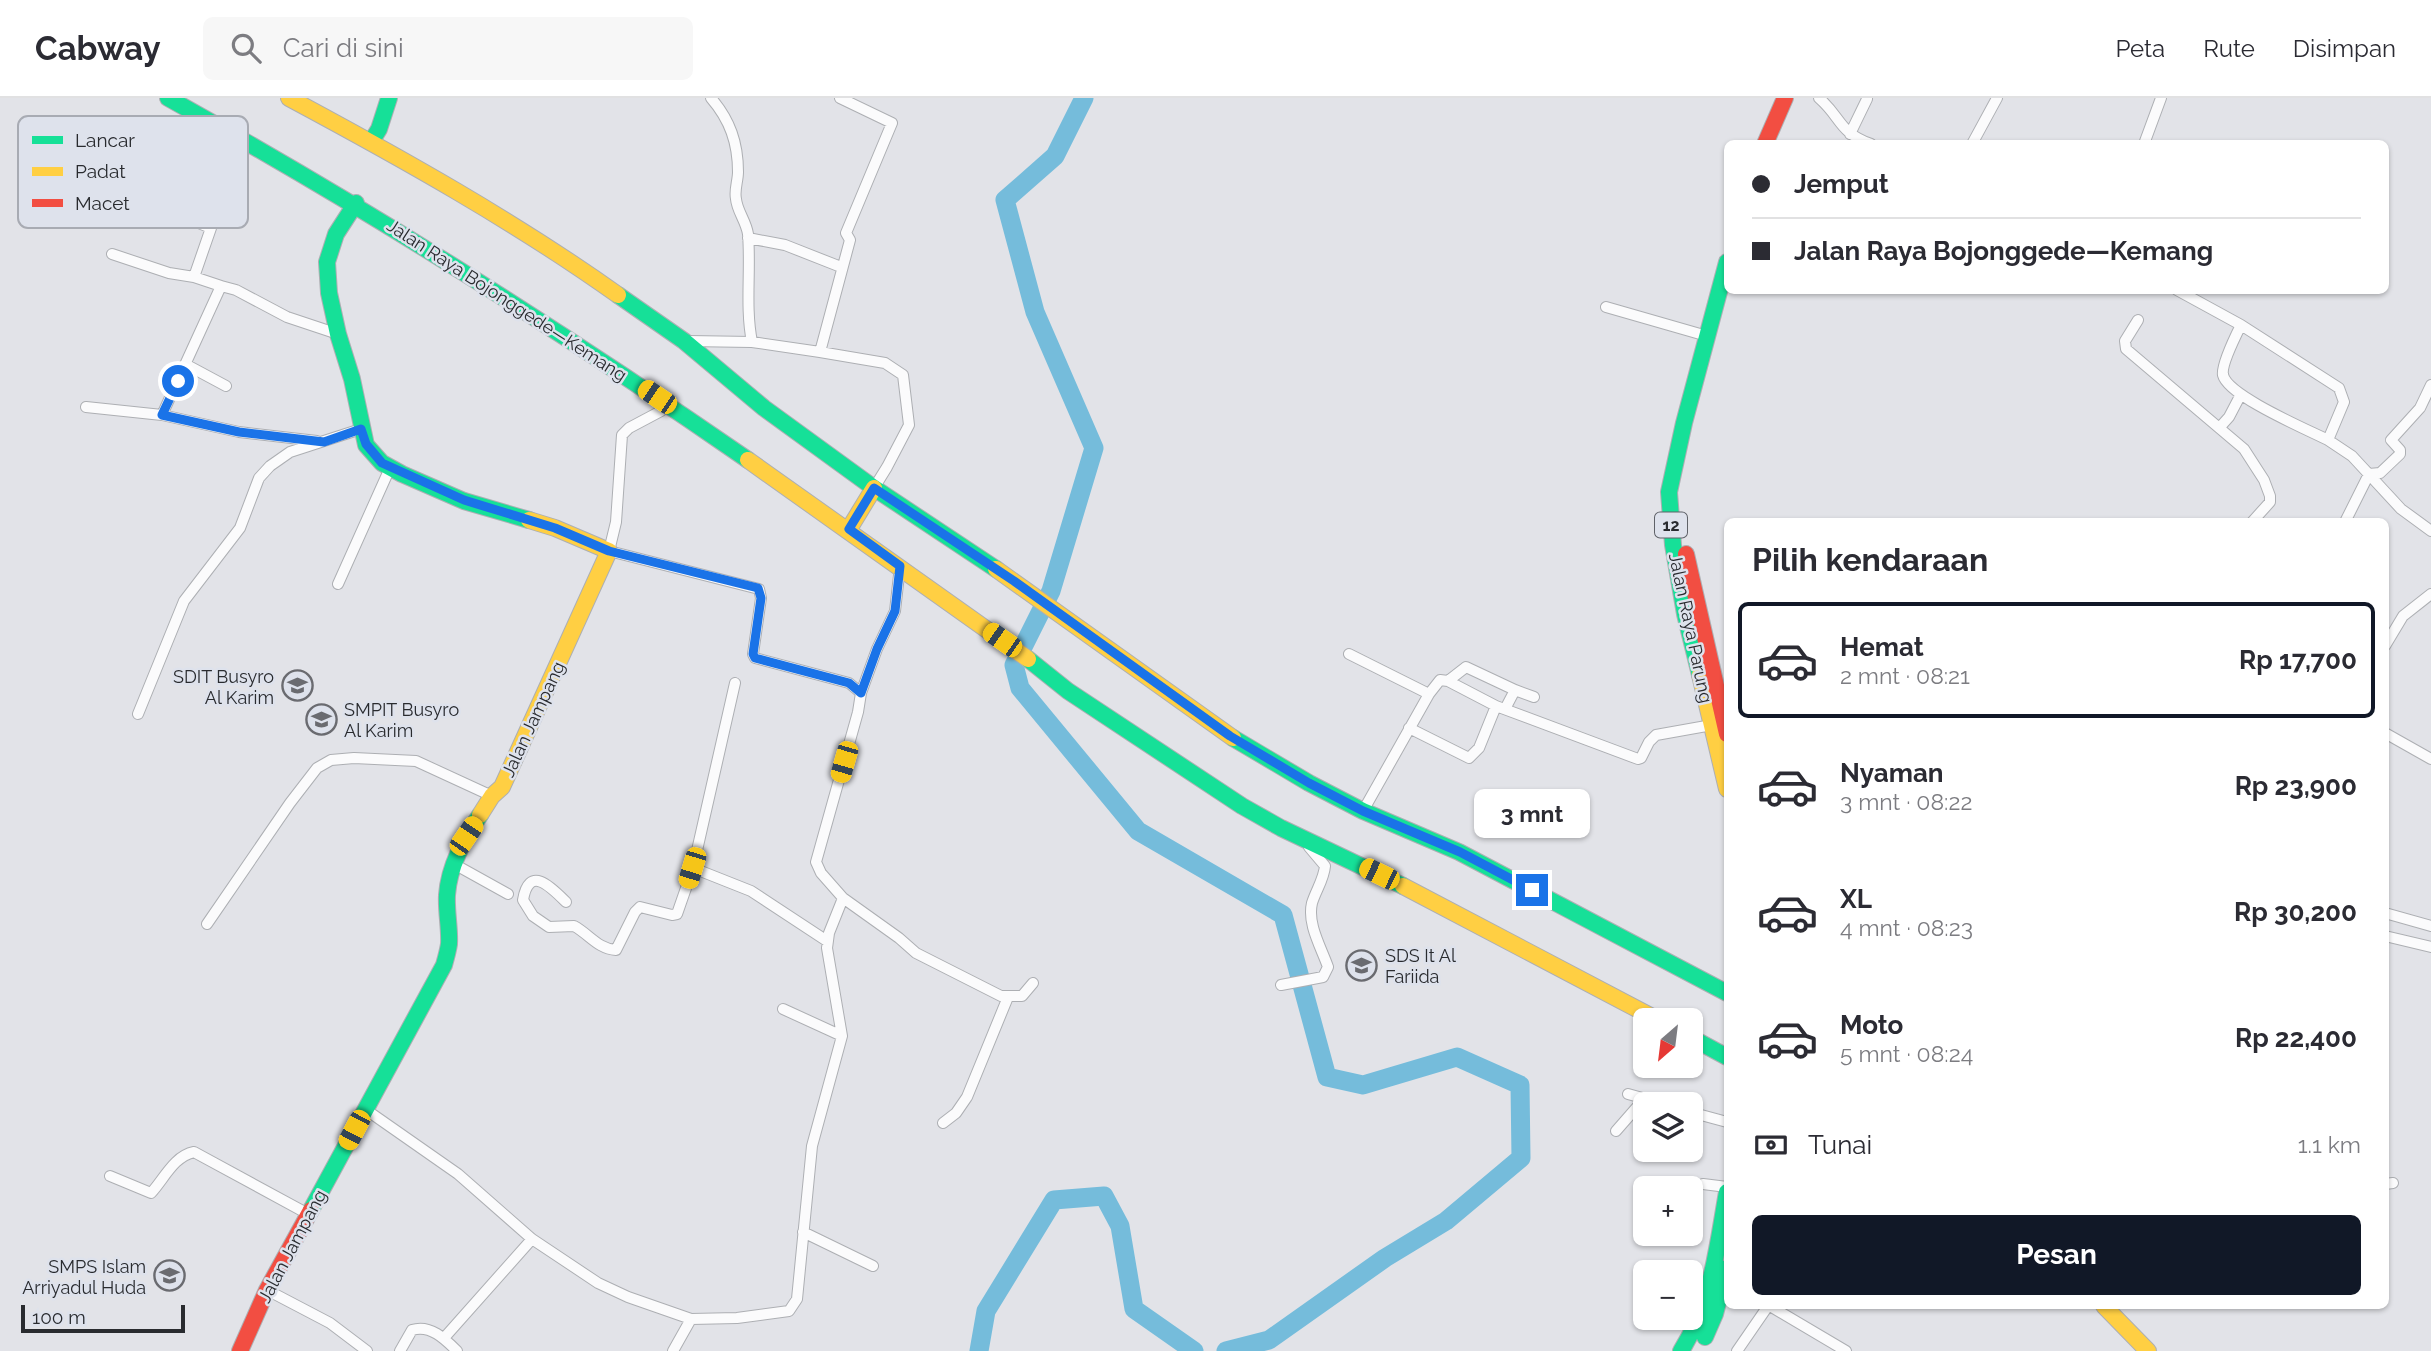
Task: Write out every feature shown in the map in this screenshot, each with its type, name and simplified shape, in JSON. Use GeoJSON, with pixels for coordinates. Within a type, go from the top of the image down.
{"type":"FeatureCollection","features":[{"type":"Feature","properties":{"kind":"main road","name":"Jalan Raya Bojonggede—Kemang"},"geometry":{"type":"LineString","coordinates":[[168,98],[202,116]]}},
{"type":"Feature","properties":{"kind":"main road"},"geometry":{"type":"LineString","coordinates":[[289,98],[371,142],[566,258],[684,341],[764,408],[874,488],[1014,581],[1230,736],[1309,783],[1363,811],[1460,852],[1724,991]]}},
{"type":"Feature","properties":{"kind":"main road"},"geometry":{"type":"LineString","coordinates":[[371,142],[379,129],[388,98]]}},
{"type":"Feature","properties":{"kind":"main road"},"geometry":{"type":"LineString","coordinates":[[1767,140],[1785,98]]}},
{"type":"Feature","properties":{"kind":"main road"},"geometry":{"type":"LineString","coordinates":[[1782,140],[1798,98]]}},
{"type":"Feature","properties":{"kind":"main road","name":"Jalan Raya Bojonggede—Kemang"},"geometry":{"type":"LineString","coordinates":[[248,140],[356,203],[528,311],[849,529],[1041,668],[1068,691],[1222,793],[1281,828],[1425,897],[1635,1008]]}},
{"type":"Feature","properties":{"kind":"main road"},"geometry":{"type":"LineString","coordinates":[[356,203],[336,234],[327,261],[329,293],[352,379],[361,429],[374,456],[390,468],[464,500],[555,528],[609,551]]}},
{"type":"Feature","properties":{"kind":"main road","name":"Jalan Raya Parung"},"geometry":{"type":"LineString","coordinates":[[1722,751],[1712,725],[1685,614],[1673,545],[1669,492],[1674,460],[1724,273]]}},
{"type":"Feature","properties":{"kind":"main road","name":"Jalan Raya Parung"},"geometry":{"type":"LineString","coordinates":[[1724,721],[1680,514],[1686,461],[1732,294]]}},
{"type":"Feature","properties":{"kind":"main road"},"geometry":{"type":"LineString","coordinates":[[849,529],[874,488]]}},
{"type":"Feature","properties":{"kind":"main road","name":"Jalan Jampang"},"geometry":{"type":"LineString","coordinates":[[240,1351],[267,1290],[444,965],[449,943],[446,920],[447,891],[454,864],[466,836],[492,796],[502,786],[609,551]]}},
{"type":"Feature","properties":{"kind":"main road"},"geometry":{"type":"LineString","coordinates":[[1703,1044],[1724,1055]]}},
{"type":"Feature","properties":{"kind":"main road"},"geometry":{"type":"LineString","coordinates":[[1681,1351],[1693,1335],[1708,1292],[1724,1206]]}},
{"type":"Feature","properties":{"kind":"main road"},"geometry":{"type":"LineString","coordinates":[[1697,1351],[1715,1314],[1724,1280]]}},
{"type":"Feature","properties":{"kind":"main road"},"geometry":{"type":"LineString","coordinates":[[2107,1309],[2147,1350]]}},
{"type":"Feature","properties":{"kind":"street"},"geometry":{"type":"LineString","coordinates":[[711,98],[729,122],[736,144],[736,200],[747,226],[749,328],[752,342]]}},
{"type":"Feature","properties":{"kind":"street"},"geometry":{"type":"LineString","coordinates":[[820,352],[849,240],[846,233],[892,123],[840,98]]}},
{"type":"Feature","properties":{"kind":"street"},"geometry":{"type":"LineString","coordinates":[[1819,98],[1848,133],[1863,140]]}},
{"type":"Feature","properties":{"kind":"street"},"geometry":{"type":"LineString","coordinates":[[1974,140],[1997,98]]}},
{"type":"Feature","properties":{"kind":"street"},"geometry":{"type":"LineString","coordinates":[[2145,140],[2161,98]]}},
{"type":"Feature","properties":{"kind":"street"},"geometry":{"type":"LineString","coordinates":[[1848,133],[1867,99]]}},
{"type":"Feature","properties":{"kind":"street"},"geometry":{"type":"LineString","coordinates":[[194,277],[211,228]]}},
{"type":"Feature","properties":{"kind":"street"},"geometry":{"type":"LineString","coordinates":[[748,238],[785,245],[841,267]]}},
{"type":"Feature","properties":{"kind":"street"},"geometry":{"type":"LineString","coordinates":[[112,254],[169,273],[194,277],[236,290],[286,317],[338,334]]}},
{"type":"Feature","properties":{"kind":"street"},"geometry":{"type":"LineString","coordinates":[[162,415],[221,286]]}},
{"type":"Feature","properties":{"kind":"street"},"geometry":{"type":"LineString","coordinates":[[2185,294],[2241,325],[2341,390],[2344,401],[2328,440]]}},
{"type":"Feature","properties":{"kind":"street"},"geometry":{"type":"LineString","coordinates":[[2196,300],[2200,294]]}},
{"type":"Feature","properties":{"kind":"street"},"geometry":{"type":"LineString","coordinates":[[1606,307],[1707,336]]}},
{"type":"Feature","properties":{"kind":"street"},"geometry":{"type":"LineString","coordinates":[[2138,320],[2125,341],[2126,349],[2244,449],[2264,480],[2270,496],[2269,505],[2256,518]]}},
{"type":"Feature","properties":{"kind":"street"},"geometry":{"type":"LineString","coordinates":[[2241,325],[2222,372],[2226,381],[2240,396],[2328,440],[2352,456],[2401,509],[2431,531]]}},
{"type":"Feature","properties":{"kind":"street"},"geometry":{"type":"LineString","coordinates":[[684,341],[752,342],[820,352],[885,363],[904,375],[909,425],[874,488]]}},
{"type":"Feature","properties":{"kind":"street"},"geometry":{"type":"LineString","coordinates":[[186,364],[226,386]]}},
{"type":"Feature","properties":{"kind":"street"},"geometry":{"type":"LineString","coordinates":[[2370,474],[2380,473],[2400,454],[2400,450],[2391,440],[2420,408],[2431,385]]}},
{"type":"Feature","properties":{"kind":"street"},"geometry":{"type":"LineString","coordinates":[[2220,427],[2229,417],[2240,396]]}},
{"type":"Feature","properties":{"kind":"street"},"geometry":{"type":"LineString","coordinates":[[86,407],[162,415],[239,432],[324,442]]}},
{"type":"Feature","properties":{"kind":"street"},"geometry":{"type":"LineString","coordinates":[[661,411],[629,428],[622,435],[616,522],[609,551],[758,588],[761,598],[753,654],[755,658],[849,683],[861,693]]}},
{"type":"Feature","properties":{"kind":"street"},"geometry":{"type":"LineString","coordinates":[[138,714],[184,601],[240,528],[259,478],[270,466],[290,452],[361,429]]}},
{"type":"Feature","properties":{"kind":"street"},"geometry":{"type":"LineString","coordinates":[[338,584],[390,468]]}},
{"type":"Feature","properties":{"kind":"street"},"geometry":{"type":"LineString","coordinates":[[2347,518],[2370,474]]}},
{"type":"Feature","properties":{"kind":"street"},"geometry":{"type":"LineString","coordinates":[[900,566],[895,611],[861,693],[816,862],[821,873],[843,898],[916,953],[1008,997],[1026,994],[1033,983]]}},
{"type":"Feature","properties":{"kind":"street"},"geometry":{"type":"LineString","coordinates":[[2389,640],[2406,612],[2431,593]]}},
{"type":"Feature","properties":{"kind":"street"},"geometry":{"type":"LineString","coordinates":[[1349,654],[1429,694]]}},
{"type":"Feature","properties":{"kind":"street"},"geometry":{"type":"LineString","coordinates":[[1448,681],[1466,667],[1534,698]]}},
{"type":"Feature","properties":{"kind":"street"},"geometry":{"type":"LineString","coordinates":[[1363,811],[1409,728],[1440,680],[1448,681],[1501,708],[1637,759],[1641,758],[1656,735],[1712,725]]}},
{"type":"Feature","properties":{"kind":"street"},"geometry":{"type":"LineString","coordinates":[[566,902],[551,887],[537,880],[528,885],[523,900],[533,916],[549,927],[569,924],[594,942],[607,949],[616,950],[640,907],[677,914],[692,868],[735,683]]}},
{"type":"Feature","properties":{"kind":"street"},"geometry":{"type":"LineString","coordinates":[[1409,728],[1469,758],[1479,748],[1501,708],[1515,690]]}},
{"type":"Feature","properties":{"kind":"street"},"geometry":{"type":"LineString","coordinates":[[2389,735],[2431,759]]}},
{"type":"Feature","properties":{"kind":"street"},"geometry":{"type":"LineString","coordinates":[[207,924],[290,803],[317,768],[331,760],[354,758],[416,761],[492,796]]}},
{"type":"Feature","properties":{"kind":"street"},"geometry":{"type":"LineString","coordinates":[[1281,985],[1323,976],[1328,967],[1312,924],[1311,910],[1325,866],[1308,849],[1310,841]]}},
{"type":"Feature","properties":{"kind":"street"},"geometry":{"type":"LineString","coordinates":[[454,864],[508,894]]}},
{"type":"Feature","properties":{"kind":"street"},"geometry":{"type":"LineString","coordinates":[[692,868],[751,891],[827,941]]}},
{"type":"Feature","properties":{"kind":"street"},"geometry":{"type":"LineString","coordinates":[[365,1109],[458,1174],[532,1239],[598,1283],[628,1297],[691,1319],[784,1312],[793,1308],[797,1299],[812,1146],[842,1036],[827,941],[843,898]]}},
{"type":"Feature","properties":{"kind":"street"},"geometry":{"type":"LineString","coordinates":[[2389,914],[2431,926]]}},
{"type":"Feature","properties":{"kind":"street"},"geometry":{"type":"LineString","coordinates":[[2389,937],[2431,947]]}},
{"type":"Feature","properties":{"kind":"street"},"geometry":{"type":"LineString","coordinates":[[943,1123],[956,1113],[967,1097],[1008,997]]}},
{"type":"Feature","properties":{"kind":"street"},"geometry":{"type":"LineString","coordinates":[[783,1009],[842,1036]]}},
{"type":"Feature","properties":{"kind":"street"},"geometry":{"type":"LineString","coordinates":[[1628,1094],[1633,1096]]}},
{"type":"Feature","properties":{"kind":"street"},"geometry":{"type":"LineString","coordinates":[[1616,1131],[1633,1112]]}},
{"type":"Feature","properties":{"kind":"street"},"geometry":{"type":"LineString","coordinates":[[1703,1116],[1724,1121]]}},
{"type":"Feature","properties":{"kind":"street"},"geometry":{"type":"LineString","coordinates":[[110,1176],[151,1193],[177,1162],[188,1153],[196,1153],[310,1214]]}},
{"type":"Feature","properties":{"kind":"street"},"geometry":{"type":"LineString","coordinates":[[1703,1184],[1724,1189]]}},
{"type":"Feature","properties":{"kind":"street"},"geometry":{"type":"LineString","coordinates":[[803,1232],[873,1266]]}},
{"type":"Feature","properties":{"kind":"street"},"geometry":{"type":"LineString","coordinates":[[444,1338],[532,1239]]}},
{"type":"Feature","properties":{"kind":"street"},"geometry":{"type":"LineString","coordinates":[[267,1290],[330,1323],[367,1351]]}},
{"type":"Feature","properties":{"kind":"street"},"geometry":{"type":"LineString","coordinates":[[1737,1351],[1767,1309]]}},
{"type":"Feature","properties":{"kind":"street"},"geometry":{"type":"LineString","coordinates":[[1774,1309],[1846,1351]]}},
{"type":"Feature","properties":{"kind":"street"},"geometry":{"type":"LineString","coordinates":[[673,1351],[691,1319]]}},
{"type":"Feature","properties":{"kind":"street"},"geometry":{"type":"LineString","coordinates":[[400,1351],[412,1330],[417,1328],[426,1329],[444,1338],[456,1351]]}},
{"type":"Feature","properties":{"kind":"waterway"},"geometry":{"type":"LineString","coordinates":[[1084,98],[1055,156],[1005,200],[1035,312],[1094,448],[1051,591],[1014,665],[1020,688],[1138,831],[1283,915],[1327,1077],[1363,1085],[1457,1057],[1520,1085],[1521,1158],[1446,1221],[1385,1258],[1269,1340],[1226,1351]]}},
{"type":"Feature","properties":{"kind":"waterway"},"geometry":{"type":"LineString","coordinates":[[979,1351],[986,1311],[1054,1200],[1104,1196],[1120,1226],[1134,1309],[1194,1351]]}},
{"type":"Feature","properties":{"kind":"traffic: fast"},"geometry":{"type":"LineString","coordinates":[[168,98],[200,116]]}},
{"type":"Feature","properties":{"kind":"traffic: fast"},"geometry":{"type":"LineString","coordinates":[[371,142],[379,129],[389,98]]}},
{"type":"Feature","properties":{"kind":"traffic: fast"},"geometry":{"type":"LineString","coordinates":[[248,143],[462,272],[606,364],[748,460]]}},
{"type":"Feature","properties":{"kind":"traffic: fast"},"geometry":{"type":"LineString","coordinates":[[356,203],[336,234],[327,262],[329,293],[366,445],[382,463],[402,474],[464,501],[529,520]]}},
{"type":"Feature","properties":{"kind":"traffic: fast"},"geometry":{"type":"LineString","coordinates":[[1700,675],[1685,614],[1673,545],[1669,492],[1684,423],[1724,273]]}},
{"type":"Feature","properties":{"kind":"traffic: fast"},"geometry":{"type":"LineString","coordinates":[[618,295],[684,341],[764,408],[874,488],[996,569]]}},
{"type":"Feature","properties":{"kind":"traffic: fast"},"geometry":{"type":"LineString","coordinates":[[1028,659],[1068,691],[1242,806],[1281,828],[1403,886]]}},
{"type":"Feature","properties":{"kind":"traffic: fast"},"geometry":{"type":"LineString","coordinates":[[1233,738],[1363,811],[1459,852],[1724,991]]}},
{"type":"Feature","properties":{"kind":"traffic: fast"},"geometry":{"type":"LineString","coordinates":[[311,1210],[444,965],[449,944],[448,884],[463,843],[480,815]]}},
{"type":"Feature","properties":{"kind":"traffic: fast"},"geometry":{"type":"LineString","coordinates":[[1703,1044],[1724,1055]]}},
{"type":"Feature","properties":{"kind":"traffic: fast"},"geometry":{"type":"LineString","coordinates":[[1681,1351],[1707,1294],[1724,1209]]}},
{"type":"Feature","properties":{"kind":"traffic: fast"},"geometry":{"type":"LineString","coordinates":[[1705,1337],[1715,1314],[1724,1280]]}},
{"type":"Feature","properties":{"kind":"traffic: slow"},"geometry":{"type":"LineString","coordinates":[[289,98],[457,191],[618,295]]}},
{"type":"Feature","properties":{"kind":"traffic: slow"},"geometry":{"type":"LineString","coordinates":[[748,460],[1028,659]]}},
{"type":"Feature","properties":{"kind":"traffic: slow"},"geometry":{"type":"LineString","coordinates":[[849,529],[874,488]]}},
{"type":"Feature","properties":{"kind":"traffic: slow"},"geometry":{"type":"LineString","coordinates":[[480,815],[492,796],[502,787],[609,551],[529,520]]}},
{"type":"Feature","properties":{"kind":"traffic: slow"},"geometry":{"type":"LineString","coordinates":[[996,569],[1233,738]]}},
{"type":"Feature","properties":{"kind":"traffic: slow"},"geometry":{"type":"LineString","coordinates":[[1700,675],[1724,776]]}},
{"type":"Feature","properties":{"kind":"traffic: slow"},"geometry":{"type":"LineString","coordinates":[[1403,886],[1635,1008]]}},
{"type":"Feature","properties":{"kind":"traffic: slow"},"geometry":{"type":"LineString","coordinates":[[2107,1309],[2148,1351]]}},
{"type":"Feature","properties":{"kind":"traffic: jam"},"geometry":{"type":"LineString","coordinates":[[1767,140],[1785,98]]}},
{"type":"Feature","properties":{"kind":"traffic: jam"},"geometry":{"type":"LineString","coordinates":[[1686,554],[1724,721]]}},
{"type":"Feature","properties":{"kind":"traffic: jam"},"geometry":{"type":"LineString","coordinates":[[240,1351],[267,1290],[311,1210]]}},
{"type":"Feature","properties":{"kind":"place","name":"SDIT Busyro Al Karim"},"geometry":{"type":"Point","coordinates":[297,686]}},
{"type":"Feature","properties":{"kind":"place","name":"SMPIT Busyro Al Karim"},"geometry":{"type":"Point","coordinates":[321,719]}},
{"type":"Feature","properties":{"kind":"place","name":"SDS It Al Fariida"},"geometry":{"type":"Point","coordinates":[1362,965]}},
{"type":"Feature","properties":{"kind":"place","name":"SMPS Islam Arriyadul Huda"},"geometry":{"type":"Point","coordinates":[169,1276]}},
{"type":"Feature","properties":{"kind":"route"},"geometry":{"type":"LineString","coordinates":[[178,381],[162,415],[239,432],[324,442],[361,429],[366,444],[382,463],[464,500],[555,528],[609,551],[758,588],[761,598],[754,641],[755,658],[758,661],[849,683],[861,693],[895,611],[900,566],[849,529],[874,488],[1014,581],[1230,736],[1309,783],[1363,811],[1460,852],[1532,890]]}}]}
